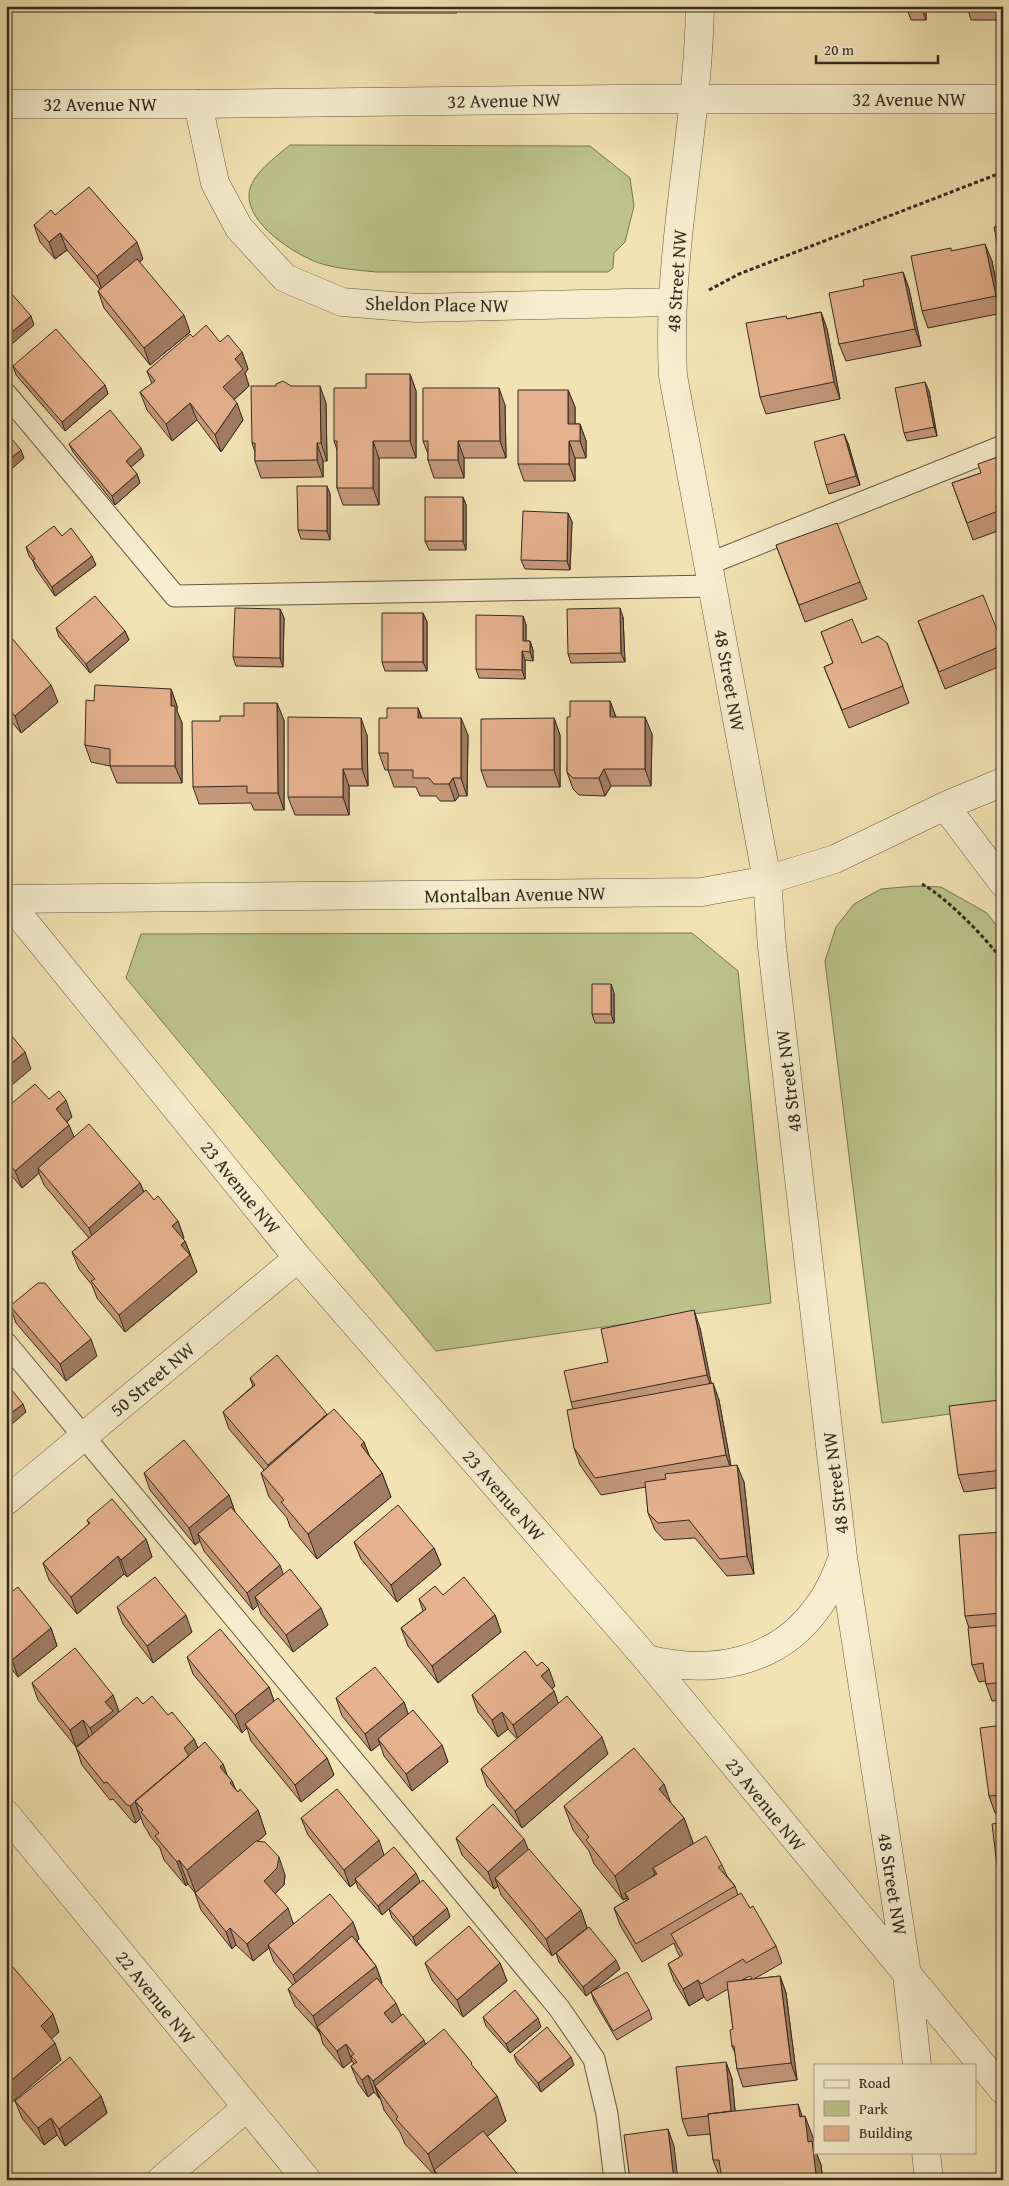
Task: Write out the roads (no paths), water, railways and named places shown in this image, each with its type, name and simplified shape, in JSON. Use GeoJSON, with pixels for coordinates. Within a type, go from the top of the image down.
{"type":"FeatureCollection","features":[{"type":"Feature","properties":{"kind":"street"},"geometry":{"type":"LineString","coordinates":[[694,99],[700,6]]}},
{"type":"Feature","properties":{"kind":"street","name":"32 Avenue NW"},"geometry":{"type":"LineString","coordinates":[[6,104],[694,99],[1003,99]]}},
{"type":"Feature","properties":{"kind":"street","name":"48 Street NW"},"geometry":{"type":"LineString","coordinates":[[694,99],[672,302],[673,376],[767,880],[772,947],[843,1557],[907,1974],[917,2064]]}},
{"type":"Feature","properties":{"kind":"street","name":"Sheldon Place NW"},"geometry":{"type":"LineString","coordinates":[[198,104],[215,183],[240,228],[285,278],[342,302],[417,308],[672,302]]}},
{"type":"Feature","properties":{"kind":"street","name":"Montalban Avenue NW"},"geometry":{"type":"LineString","coordinates":[[7,899],[702,892],[767,880],[835,859],[945,806],[1003,782]]}},
{"type":"Feature","properties":{"kind":"street"},"geometry":{"type":"LineString","coordinates":[[945,806],[1003,883]]}},
{"type":"Feature","properties":{"kind":"street","name":"23 Avenue NW"},"geometry":{"type":"LineString","coordinates":[[7,899],[298,1258],[647,1659],[1003,2090]]}},
{"type":"Feature","properties":{"kind":"street","name":"50 Street NW"},"geometry":{"type":"LineString","coordinates":[[6,1501],[298,1258]]}},
{"type":"Feature","properties":{"kind":"street"},"geometry":{"type":"LineString","coordinates":[[647,1659],[688,1667],[721,1665],[745,1660],[772,1648],[796,1631],[816,1610],[832,1584],[843,1557]]}},
{"type":"Feature","properties":{"kind":"street","name":"22 Avenue NW"},"geometry":{"type":"LineString","coordinates":[[6,1814],[307,2180]]}},
{"type":"Feature","properties":{"kind":"street"},"geometry":{"type":"LineString","coordinates":[[161,2180],[246,2108]]}},
{"type":"Feature","properties":{"kind":"street"},"geometry":{"type":"LineString","coordinates":[[926,2154],[929,2180]]}},
{"type":"Feature","properties":{"kind":"lane"},"geometry":{"type":"LineString","coordinates":[[6,394],[175,596],[710,575],[1003,446]]}},
{"type":"Feature","properties":{"kind":"lane"},"geometry":{"type":"LineString","coordinates":[[6,1343],[559,2008],[594,2059],[607,2114],[615,2180]]}}]}
